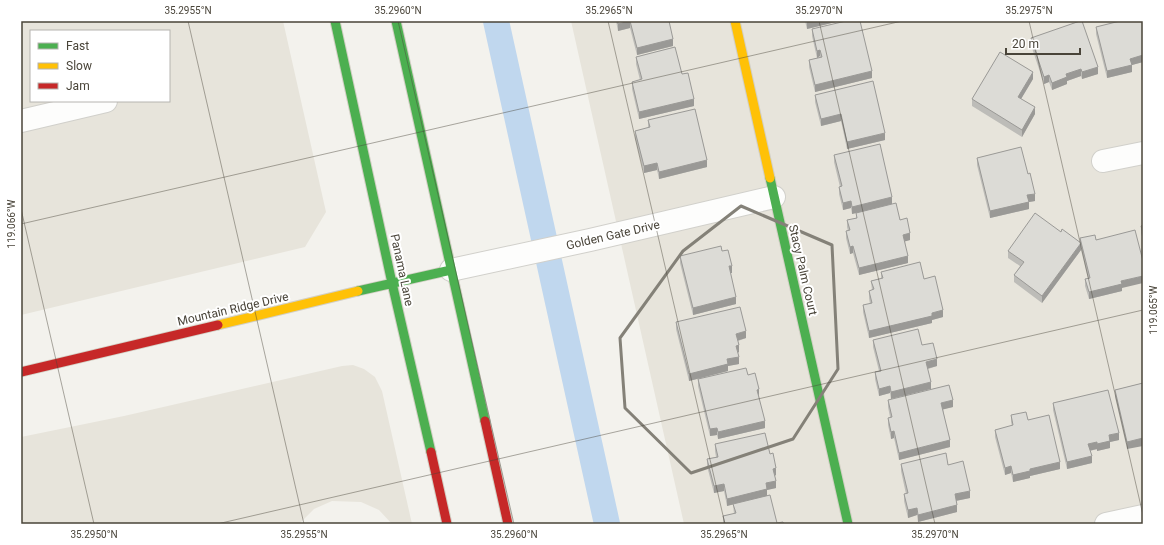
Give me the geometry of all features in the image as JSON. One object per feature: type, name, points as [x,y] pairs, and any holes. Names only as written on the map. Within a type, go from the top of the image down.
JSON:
[{"type":"main road","name":"Panama Lane","points":[[335,21],[392,283],[447,524]]},
{"type":"main road","points":[[396,21],[508,524]]},
{"type":"main road","name":"Stacy Palm Court","points":[[735,21],[848,524]]},
{"type":"main road","name":"Mountain Ridge Drive","points":[[21,372],[451,270]]},
{"type":"street","points":[[21,121],[102,102]]},
{"type":"street","points":[[1104,161],[1143,152]]},
{"type":"street","name":"Golden Gate Drive","points":[[451,270],[590,240],[774,197]]},
{"type":"street","points":[[1106,524],[1143,516]]},
{"type":"highlighted area","points":[[741,206],[832,245],[838,369],[793,439],[691,473],[625,408],[620,338],[683,251]]},
{"type":"shaded area","points":[[21,21],[283,21],[326,212],[305,247],[21,315]]},
{"type":"shaded area","points":[[571,21],[1143,21],[1143,524],[684,524]]},
{"type":"shaded area","points":[[353,365],[364,369],[375,377],[382,391],[412,524],[392,524],[379,510],[361,502],[332,501],[314,509],[299,524],[21,524],[21,437],[124,416],[342,366]]},
{"type":"building","points":[[618,21],[630,21],[618,24]]},
{"type":"building","points":[[630,21],[669,21],[673,39],[637,48]]},
{"type":"building","points":[[846,21],[860,21],[872,71],[815,85],[809,60],[822,57],[820,50],[817,51],[812,29]]},
{"type":"building","points":[[1082,21],[1098,67],[1082,72],[1081,69],[1066,74],[1067,77],[1052,83],[1049,75],[1044,77],[1031,38]]},
{"type":"building","points":[[1120,21],[1143,21],[1143,55],[1130,59],[1132,65],[1107,71],[1096,27]]},
{"type":"building","points":[[675,47],[682,74],[688,73],[694,99],[639,112],[632,82],[642,79],[636,57]]},
{"type":"building","points":[[1000,52],[1033,72],[1018,97],[1035,107],[1022,130],[972,99]]},
{"type":"building","points":[[873,81],[885,133],[847,142],[841,114],[821,119],[815,95]]},
{"type":"building","points":[[695,109],[707,160],[659,172],[657,163],[644,166],[635,131],[650,127],[648,120]]},
{"type":"building","points":[[880,144],[892,197],[852,207],[851,201],[843,203],[839,187],[842,186],[834,155]]},
{"type":"building","points":[[1021,147],[1028,174],[1030,173],[1035,194],[1027,195],[1029,202],[990,211],[977,158]]},
{"type":"building","points":[[896,203],[900,220],[907,218],[910,233],[903,235],[908,256],[859,268],[853,246],[850,247],[846,231],[850,230],[847,220],[857,218],[856,213]]},
{"type":"building","points":[[1035,213],[1061,232],[1062,229],[1081,243],[1042,296],[1014,275],[1024,262],[1008,251]]},
{"type":"building","points":[[1135,230],[1143,261],[1143,276],[1121,281],[1122,284],[1089,292],[1085,279],[1090,278],[1080,238],[1095,235],[1096,240]]},
{"type":"building","points":[[721,246],[722,251],[728,250],[732,266],[729,266],[736,297],[693,308],[680,256]]},
{"type":"building","points":[[920,262],[924,279],[935,276],[943,310],[932,313],[932,316],[869,331],[863,305],[872,303],[869,291],[874,289],[871,281],[883,278],[881,272]]},
{"type":"building","points":[[740,307],[746,331],[736,334],[739,345],[736,346],[739,357],[727,359],[728,364],[689,374],[676,322]]},
{"type":"building","points":[[918,329],[922,345],[933,343],[937,359],[926,362],[931,382],[891,392],[890,386],[879,389],[875,372],[881,371],[873,340]]},
{"type":"building","points":[[746,368],[748,375],[755,373],[759,389],[757,390],[765,421],[718,432],[717,428],[710,429],[698,379]]},
{"type":"building","points":[[1143,383],[1143,438],[1127,442],[1115,390]]},
{"type":"building","points":[[949,385],[953,400],[941,403],[950,440],[899,453],[894,431],[891,432],[888,418],[892,417],[888,400]]},
{"type":"building","points":[[1108,390],[1119,433],[1109,435],[1110,441],[1097,444],[1097,442],[1088,444],[1092,456],[1067,462],[1053,403]]},
{"type":"building","points":[[1026,412],[1028,420],[1049,415],[1060,462],[1030,469],[1030,471],[1013,475],[1011,466],[1005,468],[995,430],[1013,425],[1011,415]]},
{"type":"building","points":[[765,433],[770,454],[773,453],[776,468],[773,469],[776,481],[766,483],[767,489],[727,499],[724,484],[714,486],[707,459],[718,457],[715,444]]},
{"type":"building","points":[[946,453],[948,465],[963,461],[970,491],[955,494],[957,505],[918,515],[917,508],[908,510],[904,494],[908,493],[901,464]]},
{"type":"building","points":[[770,495],[777,523],[783,522],[784,524],[725,524],[723,516],[736,513],[733,504]]},
{"type":"waterway","points":[[496,21],[607,524]]},
{"type":"traffic: fast","points":[[335,21],[392,283],[431,452]]},
{"type":"traffic: fast","points":[[396,21],[485,421]]},
{"type":"traffic: fast","points":[[770,178],[848,524]]},
{"type":"traffic: fast","points":[[358,291],[451,270]]},
{"type":"traffic: slow","points":[[735,21],[770,178]]},
{"type":"traffic: slow","points":[[218,325],[358,291]]},
{"type":"traffic: jam","points":[[21,372],[218,325]]},
{"type":"traffic: jam","points":[[485,421],[508,524]]},
{"type":"traffic: jam","points":[[431,452],[447,524]]}]
